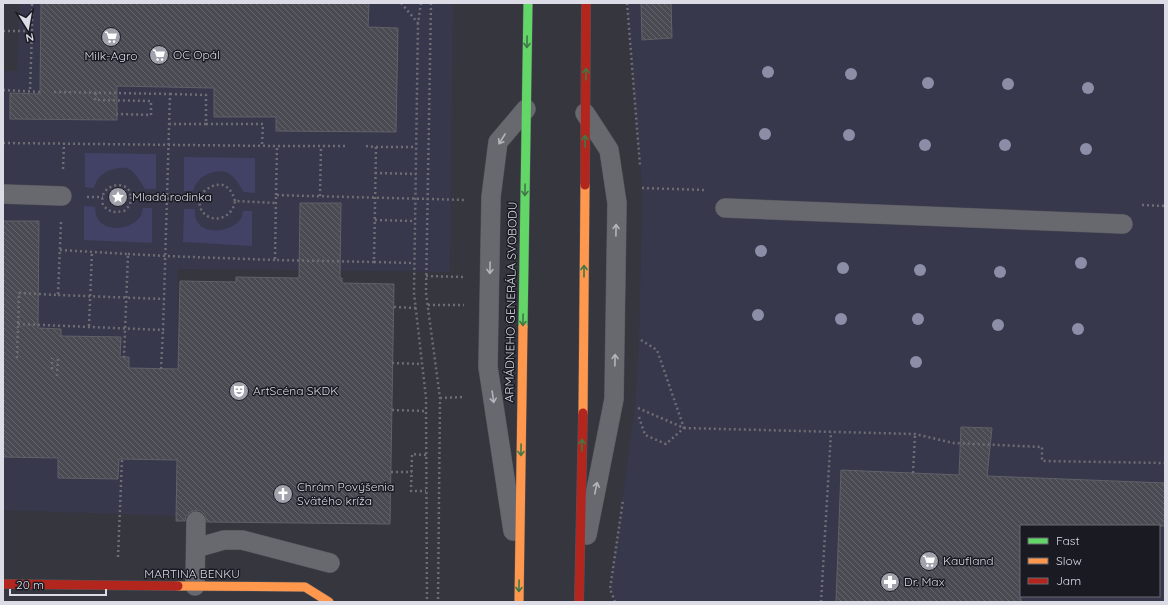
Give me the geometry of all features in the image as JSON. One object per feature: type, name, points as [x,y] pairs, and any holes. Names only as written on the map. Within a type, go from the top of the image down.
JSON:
[{"type":"street","name":"ARMÁDNEHO GENERÁLA SVOBODU","points":[[519,602],[528,3]]},
{"type":"street","points":[[580,600],[586,3]]},
{"type":"street","name":"MARTINA BENKU","points":[[3,584],[305,587],[329,602]]},
{"type":"lane","points":[[519,571],[488,367],[491,197],[498,142],[526,109]]},
{"type":"lane","points":[[580,568],[614,399],[616,203],[609,150],[585,113]]},
{"type":"lane","points":[[3,194],[62,196]]},
{"type":"lane","points":[[725,208],[1123,224]]},
{"type":"lane","points":[[195,586],[196,521]]},
{"type":"lane","points":[[196,548],[224,540],[242,540],[330,563]]},
{"type":"path","points":[[30,91],[32,3]]},
{"type":"path","points":[[400,3],[418,23]]},
{"type":"path","points":[[421,3],[418,23],[414,293],[426,398],[427,602]]},
{"type":"path","points":[[431,3],[426,293],[440,398],[438,602]]},
{"type":"path","points":[[3,31],[32,32]]},
{"type":"path","points":[[3,90],[40,92]]},
{"type":"path","points":[[54,92],[206,95],[206,124]]},
{"type":"path","points":[[96,93],[95,100],[151,101],[151,115],[117,114]]},
{"type":"path","points":[[162,369],[170,94]]},
{"type":"path","points":[[169,124],[263,124],[262,145]]},
{"type":"path","points":[[3,143],[346,146]]},
{"type":"path","points":[[275,260],[277,146]]},
{"type":"path","points":[[320,196],[321,146]]},
{"type":"path","points":[[366,146],[416,147]]},
{"type":"path","points":[[374,262],[376,147]]},
{"type":"path","points":[[375,173],[416,174]]},
{"type":"path","points":[[216,185],[224,185],[229,188],[233,193],[235,201],[231,212],[226,216],[218,218],[210,217],[204,213],[200,206],[201,194],[207,188],[216,185]]},
{"type":"path","points":[[114,186],[122,186],[127,188],[131,197],[130,205],[124,211],[113,212],[107,210],[103,205],[103,194],[107,188],[114,186]]},
{"type":"path","points":[[642,188],[669,189]]},
{"type":"path","points":[[276,195],[466,200]]},
{"type":"path","points":[[58,295],[62,196]]},
{"type":"path","points":[[131,197],[200,200]]},
{"type":"path","points":[[235,201],[276,203]]},
{"type":"path","points":[[375,220],[415,221]]},
{"type":"path","points":[[60,250],[165,256],[414,263]]},
{"type":"path","points":[[89,326],[92,252]]},
{"type":"path","points":[[124,357],[128,254]]},
{"type":"path","points":[[426,276],[465,277]]},
{"type":"path","points":[[17,358],[19,293],[164,299]]},
{"type":"path","points":[[428,305],[465,305]]},
{"type":"path","points":[[394,307],[416,308]]},
{"type":"path","points":[[18,324],[163,330]]},
{"type":"path","points":[[639,338],[657,350],[684,428]]},
{"type":"path","points":[[52,358],[52,369]]},
{"type":"path","points":[[57,376],[58,358]]},
{"type":"path","points":[[392,363],[422,364]]},
{"type":"path","points":[[684,428],[666,444],[645,435],[635,407],[684,428],[914,434],[953,443],[1042,448],[1042,461],[1165,463]]},
{"type":"path","points":[[392,410],[426,411]]},
{"type":"path","points":[[821,602],[831,432]]},
{"type":"path","points":[[913,473],[914,434]]},
{"type":"path","points":[[426,455],[412,454],[411,490],[426,491]]},
{"type":"path","points":[[117,585],[121,461]]},
{"type":"path","points":[[390,472],[412,472]]},
{"type":"path","points":[[615,602],[610,589],[624,495]]},
{"type":"shaded area","points":[[19,3],[453,3],[450,272],[178,269],[176,516],[3,510],[3,71],[17,71]]},
{"type":"shaded area","points":[[627,3],[1165,3],[1165,602],[615,602],[610,589],[635,407],[639,338],[642,188]]},
{"type":"shaded area","points":[[85,153],[156,154],[156,189],[145,189],[134,173],[125,168],[117,168],[100,176],[94,188],[85,187]]},
{"type":"shaded area","points":[[184,157],[255,158],[255,193],[244,192],[231,175],[220,171],[203,177],[199,180],[193,191],[184,191]]},
{"type":"shaded area","points":[[84,206],[95,207],[96,216],[105,226],[118,228],[130,225],[136,221],[141,216],[143,208],[152,208],[152,243],[84,240]]},
{"type":"shaded area","points":[[184,209],[195,209],[196,218],[199,224],[210,230],[230,227],[241,219],[243,211],[252,211],[252,246],[183,242]]},
{"type":"building","points":[[41,3],[369,3],[368,27],[398,28],[396,132],[276,131],[276,117],[214,117],[214,88],[117,86],[117,120],[10,119],[10,93],[40,94]]},
{"type":"building","points":[[641,3],[671,3],[672,38],[642,40]]},
{"type":"building","points":[[300,203],[341,203],[340,278],[342,278],[342,283],[394,284],[390,524],[207,522],[205,515],[201,511],[197,510],[190,512],[186,516],[185,521],[176,521],[177,460],[119,459],[118,479],[58,478],[58,458],[3,457],[3,221],[39,221],[38,328],[61,329],[61,336],[121,337],[120,357],[129,357],[129,368],[178,369],[180,281],[236,282],[236,277],[299,278]]},
{"type":"building","name":"Kaufland","points":[[961,427],[992,428],[987,476],[1165,483],[1165,526],[1020,525],[1021,602],[836,602],[841,470],[959,475]]},
{"type":"traffic: fast","points":[[523,327],[528,3]]},
{"type":"traffic: slow","points":[[583,413],[585,185]]},
{"type":"traffic: slow","points":[[519,602],[523,327]]},
{"type":"traffic: slow","points":[[178,586],[305,587],[329,602]]},
{"type":"traffic: jam","points":[[585,185],[586,3]]},
{"type":"traffic: jam","points":[[579,602],[583,413]]},
{"type":"traffic: jam","points":[[3,584],[178,586]]},
{"type":"place","name":"Milk-Agro","points":[[111,37]]},
{"type":"place","name":"OC Opál","points":[[159,55]]},
{"type":"place","name":"Mladá rodinka","points":[[118,197]]},
{"type":"place","name":"ArtScéna SKDK","points":[[239,391]]},
{"type":"place","name":"Chrám Povýšenia Svätého kríža","points":[[283,494]]},
{"type":"place","name":"Kaufland","points":[[929,561]]},
{"type":"place","name":"Dr. Max","points":[[890,582]]}]
